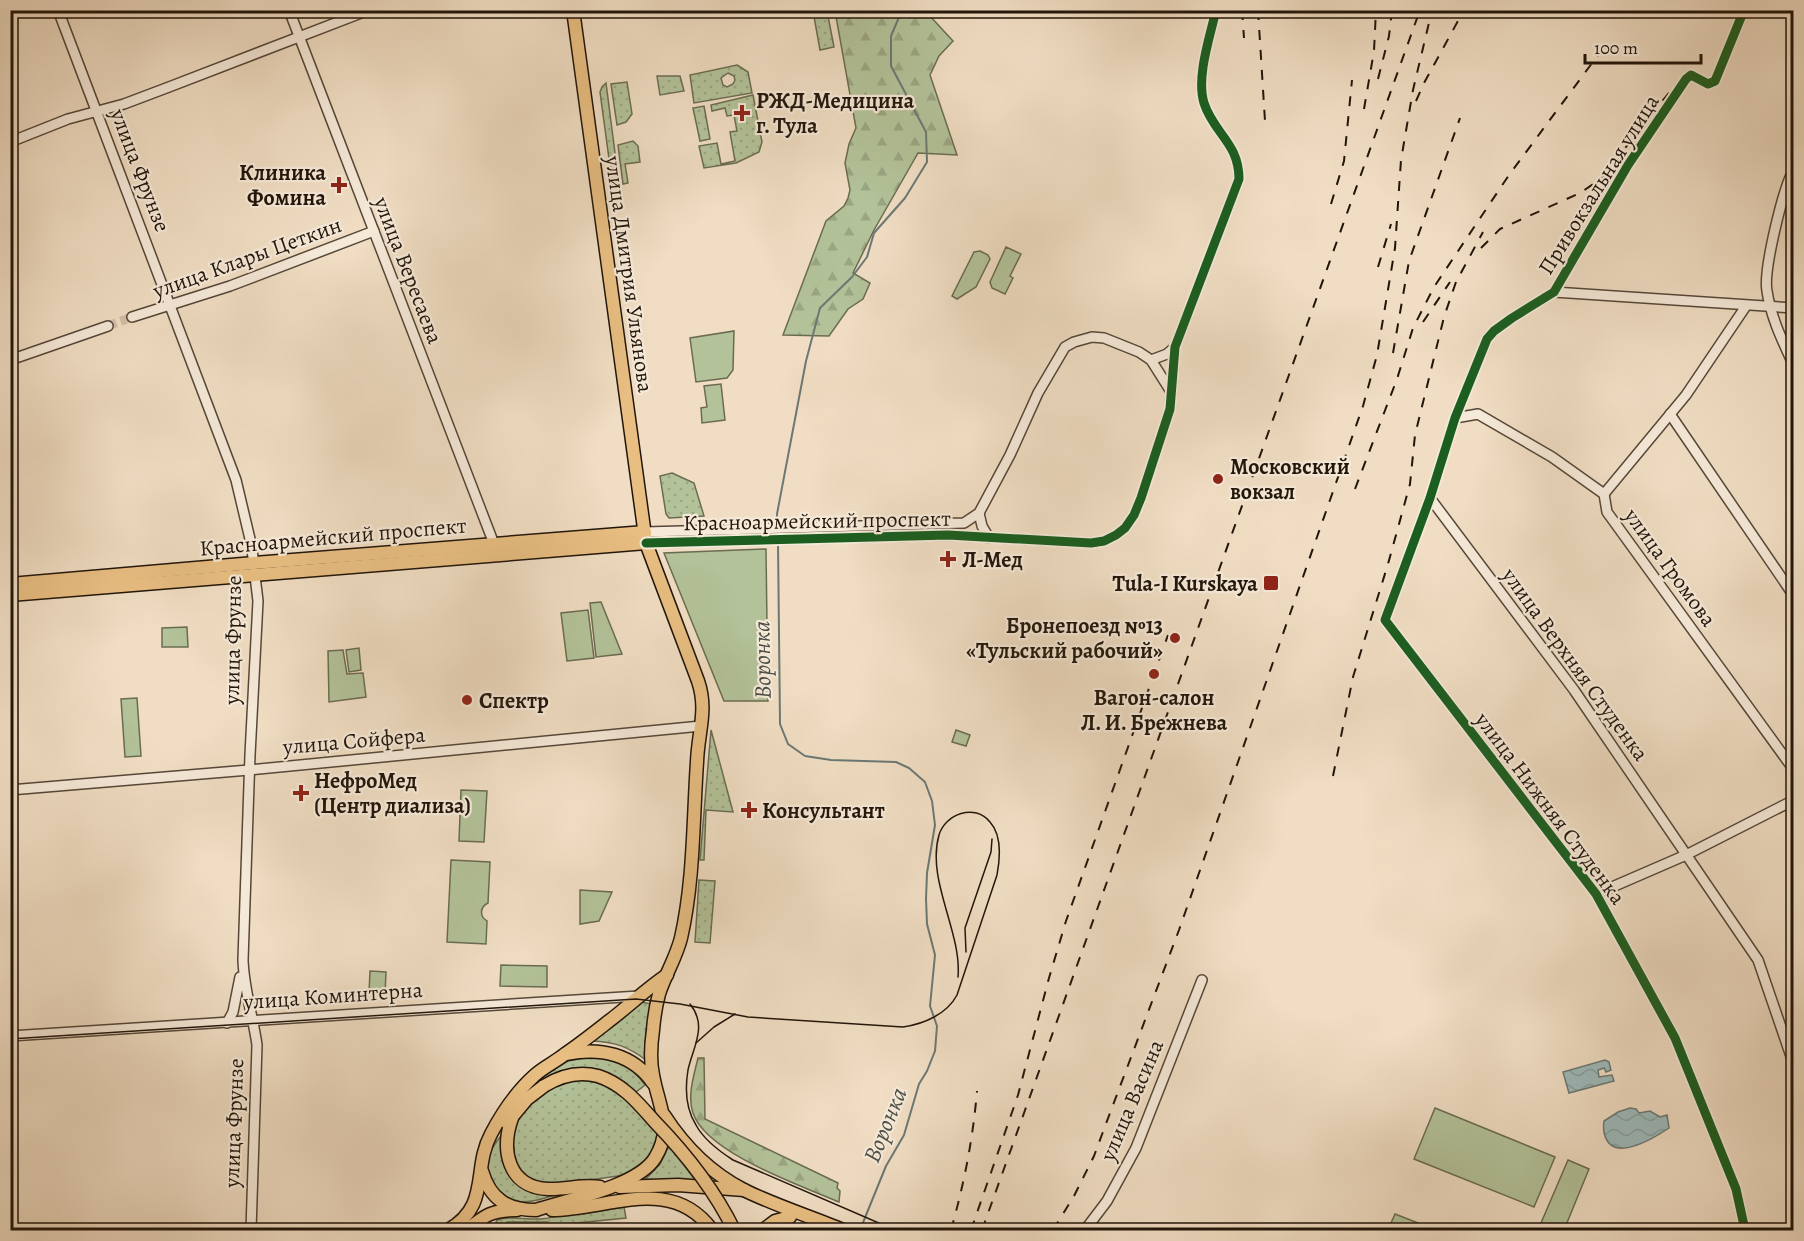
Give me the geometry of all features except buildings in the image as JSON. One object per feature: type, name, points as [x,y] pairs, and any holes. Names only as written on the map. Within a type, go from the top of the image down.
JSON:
[{"type":"main road","name":"улица Дмитрия Ульянова","points":[[573,10],[645,537],[702,694],[704,709],[698,742],[686,913],[680,942],[658,999],[653,1029],[651,1066],[663,1114]]},
{"type":"main road","name":"Красноармейский проспект","points":[[10,595],[494,544],[645,537]]},
{"type":"main road","name":"Красноармейский проспект","points":[[10,584],[255,569],[645,537]]},
{"type":"main road","points":[[448,1230],[462,1221],[472,1208],[478,1194],[485,1147],[499,1120],[523,1088],[543,1069],[566,1054],[667,975]]},
{"type":"main road","name":"улица Коминтерна","points":[[639,996],[658,999]]},
{"type":"main road","points":[[566,1054],[592,1050],[621,1057],[638,1066],[656,1088]]},
{"type":"main road","points":[[485,1147],[526,1100],[544,1086],[561,1078],[583,1074],[603,1078],[626,1091],[696,1168],[717,1198],[734,1230]]},
{"type":"main road","points":[[536,1210],[606,1188],[632,1178],[649,1167],[661,1145],[663,1114]]},
{"type":"main road","points":[[663,1114],[696,1156],[744,1190],[843,1230]]},
{"type":"main road","points":[[512,1118],[507,1137],[507,1156],[512,1167],[524,1181],[544,1189],[678,1185],[744,1190]]},
{"type":"main road","points":[[482,1171],[490,1191],[498,1199],[519,1210]]},
{"type":"main road","points":[[467,1230],[495,1212],[559,1210],[626,1200],[664,1200],[688,1207],[705,1220],[712,1230]]},
{"type":"main road","points":[[763,1230],[775,1221],[790,1217]]},
{"type":"street","name":"улица Фрунзе","points":[[58,10],[236,480],[255,569],[258,601],[249,770],[243,960],[244,984],[254,1022],[257,1045],[251,1230]]},
{"type":"street","name":"улица Вересаева","points":[[289,10],[493,536],[494,544]]},
{"type":"street","points":[[10,142],[68,119],[124,104],[369,10]]},
{"type":"street","name":"Красноармейский проспект","points":[[645,537],[820,539],[923,535],[1091,543],[1104,541],[1125,528],[1134,515],[1145,487],[1170,409],[1175,347],[1239,179],[1239,165],[1234,151],[1215,124],[1204,105],[1203,98],[1203,72],[1216,10]]},
{"type":"street","name":"Привокзальная улица","points":[[1385,620],[1430,498],[1455,418],[1487,339],[1512,318],[1554,292],[1628,165],[1686,79],[1691,75],[1708,84],[1715,81],[1744,10]]},
{"type":"street","points":[[1794,169],[1787,181],[1772,243],[1766,288],[1770,308],[1794,366]]},
{"type":"street","name":"улица Клары Цеткин","points":[[132,317],[230,286],[374,231]]},
{"type":"street","points":[[1554,292],[1794,308]]},
{"type":"street","points":[[1605,494],[1686,395],[1746,306]]},
{"type":"street","points":[[10,360],[108,326]]},
{"type":"street","points":[[989,538],[982,526],[979,513],[1010,455],[1038,393],[1065,347],[1082,339],[1104,338],[1151,360],[1170,390]]},
{"type":"street","points":[[1151,360],[1167,354],[1175,347]]},
{"type":"street","name":"улица Громова","points":[[1455,418],[1478,414],[1552,457],[1605,494],[1608,512],[1794,770]]},
{"type":"street","points":[[1670,414],[1794,596]]},
{"type":"street","name":"улица Верхняя Cтуденка","points":[[1430,498],[1574,690],[1758,960],[1794,1065]]},
{"type":"street","name":"Красноармейский проспект","points":[[645,537],[765,528],[964,523],[979,513]]},
{"type":"street","points":[[820,539],[825,527]]},
{"type":"street","name":"улица Нижняя Cтуденкa","points":[[1385,620],[1596,894],[1675,1038],[1736,1189],[1745,1230]]},
{"type":"street","name":"улица Сойфера","points":[[10,790],[249,770],[701,726]]},
{"type":"street","points":[[1596,894],[1686,855],[1794,800]]},
{"type":"street","points":[[227,1023],[238,995],[243,960]]},
{"type":"street","name":"улица Васина","points":[[1085,1230],[1107,1201],[1136,1148],[1202,980]]},
{"type":"street","name":"улица Коминтерна","points":[[10,1036],[639,996]]},
{"type":"street","points":[[790,1217],[816,1219]]},
{"type":"green space","points":[[813,11],[827,11],[834,47],[820,50]]},
{"type":"green space","points":[[835,11],[929,11],[929,15],[953,41],[939,56],[930,75],[957,155],[918,153],[874,230],[853,273],[870,283],[863,299],[848,309],[829,336],[783,335],[826,221],[844,206],[850,190],[845,163],[849,144],[856,128]]},
{"type":"green space","points":[[737,65],[748,72],[752,93],[694,103],[690,75]],"holes":[[[728,73],[734,76],[733,84],[727,87],[723,85],[721,78]]]},
{"type":"green space","points":[[657,76],[680,76],[684,91],[660,95]]},
{"type":"green space","points":[[627,82],[632,114],[626,122],[617,125],[611,84]]},
{"type":"green space","points":[[606,83],[619,184],[612,181],[600,92]]},
{"type":"green space","points":[[753,95],[762,142],[759,152],[736,163],[704,168],[699,146],[717,143],[721,164],[735,161],[730,132],[737,131],[734,115],[727,116],[725,108],[712,111],[711,105]]},
{"type":"green space","points":[[704,106],[710,139],[700,141],[693,108]]},
{"type":"green space","points":[[633,141],[638,146],[640,162],[625,164],[628,183],[623,184],[618,145]]},
{"type":"green space","points":[[1006,247],[1021,254],[1010,276],[1013,278],[1005,294],[992,288],[990,282]]},
{"type":"green space","points":[[980,251],[988,255],[990,259],[976,287],[957,299],[952,296],[974,252]]},
{"type":"green space","points":[[734,331],[733,370],[727,378],[696,382],[690,338]]},
{"type":"green space","points":[[721,384],[725,420],[702,423],[701,408],[707,407],[704,386]]},
{"type":"green space","points":[[672,473],[694,483],[704,516],[669,518],[666,514],[660,476]]},
{"type":"green space","points":[[766,549],[768,701],[724,701],[664,553]]},
{"type":"green space","points":[[601,602],[622,654],[596,657],[590,603]]},
{"type":"green space","points":[[588,610],[594,658],[567,661],[561,613]]},
{"type":"green space","points":[[187,627],[188,647],[162,647],[162,628]]},
{"type":"green space","points":[[359,648],[361,670],[349,672],[346,650]]},
{"type":"green space","points":[[343,650],[347,674],[363,673],[366,697],[329,702],[328,651]]},
{"type":"green space","points":[[137,698],[141,756],[125,757],[121,699]]},
{"type":"green space","points":[[711,730],[733,812],[706,810],[704,860],[700,860]]},
{"type":"green space","points":[[956,730],[970,735],[966,746],[952,742]]},
{"type":"green space","points":[[461,790],[487,791],[484,842],[459,841]]},
{"type":"green space","points":[[451,860],[490,862],[488,903],[481,912],[487,921],[486,944],[447,942]]},
{"type":"green space","points":[[699,880],[715,881],[710,943],[695,942]]},
{"type":"green space","points":[[580,890],[612,892],[599,921],[580,924]]},
{"type":"green space","points":[[501,965],[547,966],[547,987],[500,986]]},
{"type":"green space","points":[[370,971],[386,972],[385,994],[369,993]]},
{"type":"green space","points":[[642,1002],[651,1004],[646,1032],[646,1060],[620,1046],[591,1041]]},
{"type":"green space","points":[[602,1058],[618,1063],[633,1072],[645,1085],[636,1092],[603,1073],[580,1069],[557,1073],[544,1079],[542,1077],[568,1061]]},
{"type":"green space","points":[[698,1058],[704,1058],[705,1119],[838,1183],[839,1202],[735,1155],[701,1128],[691,1106],[692,1086]]},
{"type":"green space","points":[[574,1080],[601,1084],[612,1089],[622,1096],[658,1134],[649,1157],[642,1166],[625,1175],[547,1186],[522,1175],[510,1151],[516,1123],[528,1106],[543,1093],[559,1084]]},
{"type":"green space","points":[[1435,1108],[1555,1157],[1534,1207],[1414,1159]]},
{"type":"green space","points":[[503,1133],[509,1171],[559,1194],[520,1202],[508,1199],[497,1190],[489,1177],[487,1164],[491,1150]]},
{"type":"green space","points":[[669,1146],[696,1181],[644,1181],[660,1164]]},
{"type":"green space","points":[[1568,1160],[1589,1169],[1564,1230],[1538,1230]]},
{"type":"green space","points":[[624,1207],[626,1218],[547,1226],[547,1222],[507,1222],[506,1228],[496,1222],[508,1218],[540,1219],[582,1211],[583,1214]]},
{"type":"green space","points":[[1395,1214],[1436,1230],[1388,1230]]},
{"type":"water","points":[[1605,1060],[1609,1062],[1611,1070],[1606,1072],[1604,1068],[1598,1070],[1599,1077],[1612,1075],[1614,1081],[1569,1093],[1563,1072]]},
{"type":"water","points":[[1630,1108],[1636,1109],[1639,1113],[1650,1111],[1660,1117],[1667,1115],[1669,1128],[1635,1146],[1617,1148],[1610,1144],[1605,1136],[1604,1121]]},
{"type":"waterway","name":"Воронка","points":[[777,526],[777,514],[806,361],[820,308],[852,277],[867,257],[874,233],[905,198],[927,162],[926,132],[891,66],[891,36],[902,10]]},
{"type":"waterway","name":"Воронка","points":[[778,543],[780,724],[788,744],[805,756],[831,760],[896,762],[909,768],[925,782],[932,801],[935,825],[927,873],[926,899],[927,924],[935,955],[930,1006],[937,1026],[935,1051],[919,1084],[904,1135],[886,1166],[860,1230]]},
{"type":"tunnel","points":[[108,326],[132,317]]},
{"type":"tram line","points":[[10,1039],[636,999],[680,1004],[748,1017],[911,1026],[941,1013],[957,995],[997,875],[999,847],[994,827],[984,816],[969,812],[947,821],[939,835],[936,852],[940,888],[955,942],[958,977]]},
{"type":"tram line","points":[[966,952],[965,928],[991,852],[992,839]]},
{"type":"tram line","points":[[690,1004],[695,1012],[699,1028],[688,1070],[687,1098],[690,1112],[703,1136],[733,1160],[895,1230]]},
{"type":"tram line","points":[[696,1043],[714,1027],[735,1014]]},
{"type":"railway","points":[[1242,10],[1244,38]]},
{"type":"railway","points":[[1258,10],[1265,121]]},
{"type":"railway","points":[[1364,109],[1374,51],[1376,10]]},
{"type":"railway","points":[[1378,79],[1389,36],[1392,10]]},
{"type":"railway","points":[[982,1230],[1420,10]]},
{"type":"railway","points":[[1053,1230],[1074,1196],[1094,1156],[1179,930],[1363,406],[1377,355],[1395,248],[1401,160],[1413,90],[1432,10]]},
{"type":"railway","points":[[1416,101],[1464,10]]},
{"type":"railway","points":[[1355,489],[1397,379],[1413,328],[1434,287],[1509,175],[1604,47]]},
{"type":"railway","points":[[1331,204],[1344,161],[1352,80]]},
{"type":"railway","points":[[1481,248],[1500,229],[1580,193],[1608,174],[1632,138],[1678,82]]},
{"type":"railway","points":[[1393,353],[1409,261],[1460,118]]},
{"type":"railway","points":[[1378,267],[1391,224]]},
{"type":"railway","points":[[1333,776],[1353,677],[1410,484],[1415,435],[1444,317],[1456,282],[1483,232]]},
{"type":"railway","points":[[1423,322],[1450,282]]},
{"type":"railway","points":[[971,1230],[1018,1095],[1066,921],[1168,635]]},
{"type":"railway","points":[[951,1230],[967,1161],[977,1091]]},
{"type":"cycle path","points":[[646,543],[948,535],[1091,543],[1104,541],[1125,528],[1134,515],[1141,498],[1170,409],[1175,347],[1239,179],[1235,156],[1208,114],[1202,93],[1205,57],[1216,10]]},
{"type":"cycle path","points":[[1744,10],[1715,81],[1708,84],[1691,75],[1686,79],[1628,165],[1554,292],[1512,318],[1487,339],[1455,418],[1430,498],[1385,620],[1596,894],[1675,1038],[1736,1189],[1745,1230]]},
{"type":"place","name":"РЖД-Медицина г. Тула","points":[[742,113]]},
{"type":"place","name":"Клиника Фомина","points":[[339,185]]},
{"type":"place","name":"Московский вокзал","points":[[1218,479]]},
{"type":"place","name":"Л-Мед","points":[[948,559]]},
{"type":"place","name":"Tula-I Kurskaya","points":[[1271,583]]},
{"type":"place","name":"Бронепоезд №13 «Тульский рабочий»","points":[[1175,638]]},
{"type":"place","name":"Вагон-салон Л. И. Брежнева","points":[[1154,674]]},
{"type":"place","name":"Спектр","points":[[467,700]]},
{"type":"place","name":"НефроМед (Центр диализа)","points":[[301,793]]},
{"type":"place","name":"Консультант","points":[[749,810]]}]
